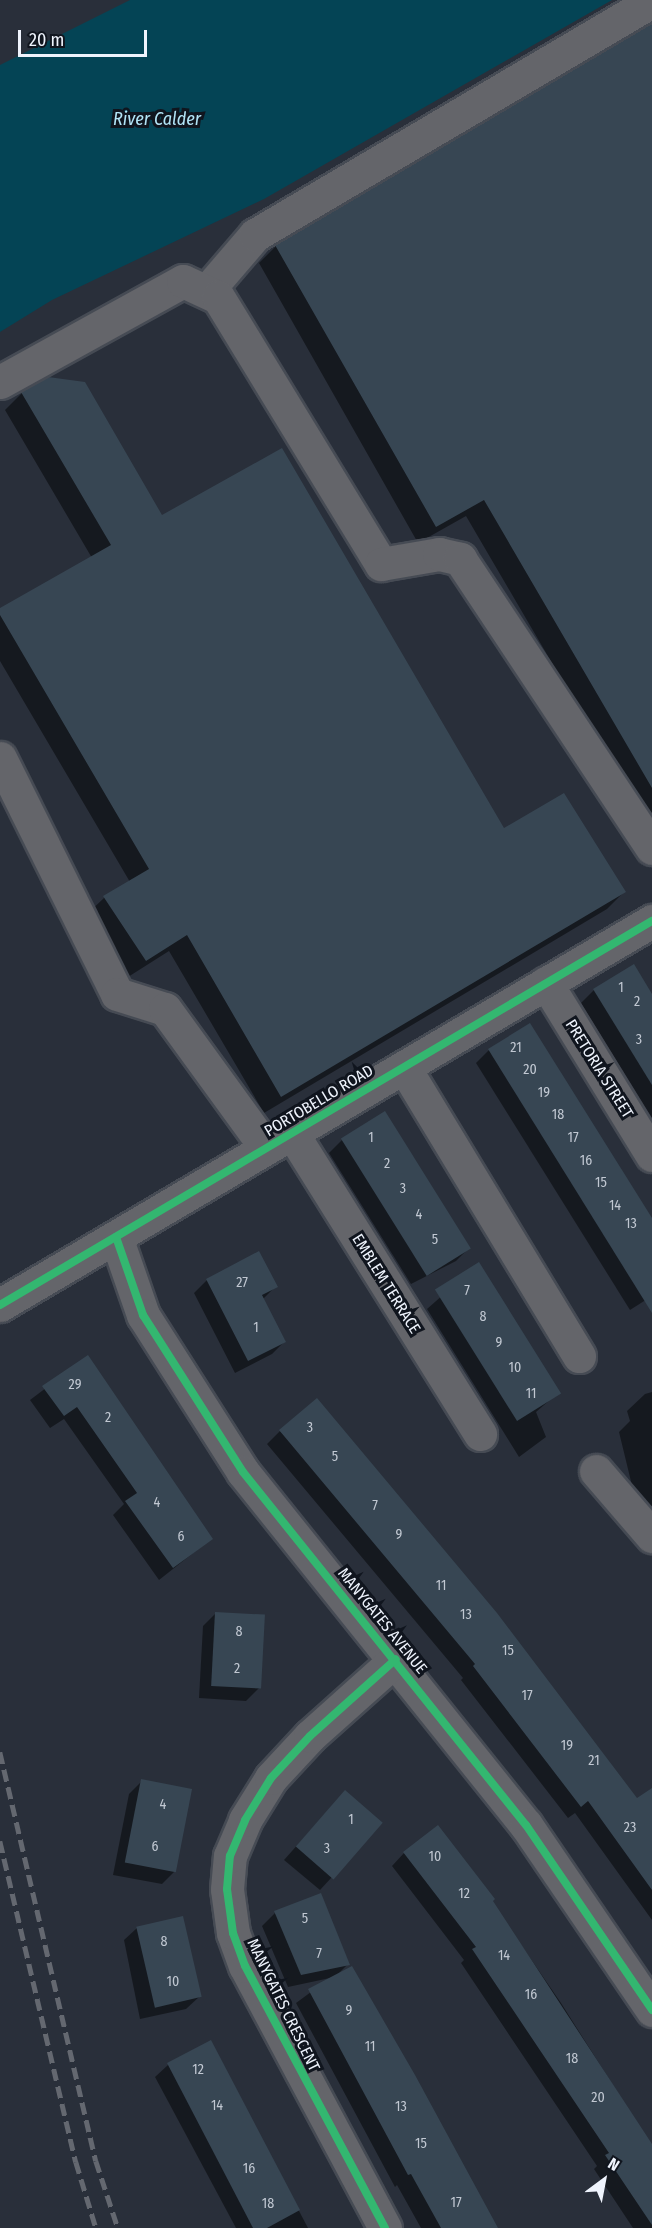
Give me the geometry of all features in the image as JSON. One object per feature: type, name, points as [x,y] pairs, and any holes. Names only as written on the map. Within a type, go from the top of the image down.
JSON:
[{"type":"street","points":[[207,291],[255,235],[652,1]]},
{"type":"street","points":[[0,382],[183,281],[218,297],[381,564],[439,554],[460,559],[652,848]]},
{"type":"street","name":"EMBLEM TERRACE","points":[[0,758],[117,994],[165,1009],[279,1140],[480,1434]]},
{"type":"street","name":"PORTOBELLO ROAD","points":[[0,1305],[652,921]]},
{"type":"street","name":"PRETORIA STREET","points":[[546,983],[652,1155]]},
{"type":"street","points":[[404,1067],[579,1356]]},
{"type":"street","name":"MANYGATES AVENUE","points":[[116,1237],[143,1315],[184,1384],[243,1472],[396,1659],[526,1825],[652,2010]]},
{"type":"street","points":[[596,1471],[652,1536]]},
{"type":"street","name":"MANYGATES CRESCENT","points":[[385,2228],[245,1966],[232,1934],[227,1890],[230,1856],[245,1820],[272,1778],[310,1736],[396,1659]]},
{"type":"water","name":"River Calder","points":[[130,0],[612,0],[264,199],[52,300],[0,332],[0,65]]},
{"type":"building","points":[[652,23],[652,788],[484,500],[436,527],[275,245]]},
{"type":"building","points":[[48,377],[85,382],[162,515],[282,448],[504,828],[564,793],[626,892],[281,1097],[187,935],[146,961],[103,896],[149,869],[0,615],[0,608],[111,545],[21,392]]},
{"type":"building","points":[[634,964],[652,994],[652,1085],[593,989]]},
{"type":"building","points":[[530,1023],[652,1218],[652,1313],[488,1049]]},
{"type":"building","points":[[385,1111],[471,1248],[427,1276],[341,1139]]},
{"type":"building","points":[[259,1251],[278,1287],[262,1295],[286,1342],[248,1361],[206,1279]]},
{"type":"building","points":[[479,1262],[561,1393],[517,1421],[435,1290]]},
{"type":"building","points":[[88,1355],[213,1539],[173,1568],[125,1501],[137,1493],[77,1407],[64,1416],[42,1386]]},
{"type":"building","points":[[317,1398],[497,1613],[637,1798],[652,1788],[652,1890],[588,1801],[581,1807],[473,1666],[475,1664],[279,1430]]},
{"type":"building","points":[[215,1612],[265,1615],[261,1689],[211,1686]]},
{"type":"building","points":[[141,1779],[192,1789],[176,1872],[125,1862]]},
{"type":"building","points":[[345,1790],[383,1823],[334,1879],[296,1847]]},
{"type":"building","points":[[438,1825],[495,1899],[493,1901],[652,2144],[652,2225],[605,2155],[609,2153],[472,1949],[476,1947],[403,1852]]},
{"type":"building","points":[[321,1893],[350,1965],[301,1975],[274,1911]]},
{"type":"building","points":[[183,1916],[202,1997],[155,2008],[136,1927]]},
{"type":"building","points":[[352,1966],[415,2075],[498,2228],[441,2228],[411,2174],[408,2175],[308,1989]]},
{"type":"building","points":[[211,2040],[300,2210],[267,2228],[253,2228],[167,2063]]},
{"type":"railway","points":[[0,1752],[96,2161],[118,2228]]},
{"type":"railway","points":[[0,1841],[76,2162],[96,2228]]},
{"type":"cycle path","points":[[0,1305],[652,921]]},
{"type":"cycle path","points":[[116,1237],[143,1315],[243,1472],[526,1825],[652,2010]]},
{"type":"cycle path","points":[[385,2228],[245,1966],[233,1933],[227,1889],[230,1856],[245,1820],[271,1778],[310,1736],[396,1659]]}]
